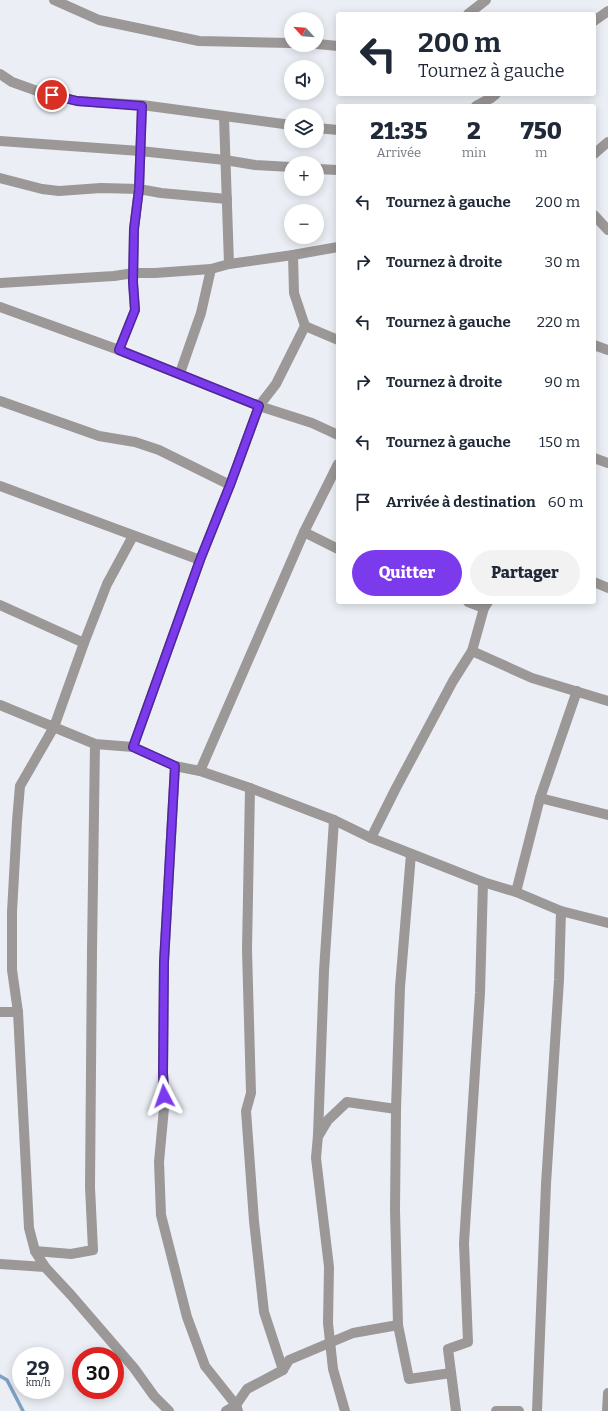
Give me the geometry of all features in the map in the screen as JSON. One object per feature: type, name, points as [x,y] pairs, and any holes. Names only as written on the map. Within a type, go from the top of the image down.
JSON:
[{"type":"street","points":[[54,0],[99,20],[199,41],[284,43]]},
{"type":"street","points":[[471,12],[486,0]]},
{"type":"street","points":[[596,20],[608,11]]},
{"type":"street","points":[[324,45],[336,46]]},
{"type":"street","points":[[0,74],[12,82],[47,94],[77,101],[142,106],[284,124]]},
{"type":"street","points":[[481,104],[494,99]]},
{"type":"street","points":[[119,350],[135,310],[133,282],[134,229],[139,189],[142,106]]},
{"type":"street","points":[[224,117],[229,264]]},
{"type":"street","points":[[324,129],[336,130]]},
{"type":"street","points":[[0,141],[140,151],[225,160],[255,165],[284,167]]},
{"type":"street","points":[[596,152],[608,142]]},
{"type":"street","points":[[324,169],[336,170]]},
{"type":"street","points":[[0,178],[42,189],[59,191],[101,188],[139,189],[161,193],[227,199]]},
{"type":"street","points":[[596,217],[608,230]]},
{"type":"street","points":[[0,282],[211,269],[229,264],[336,247]]},
{"type":"street","points":[[133,747],[200,560],[259,406],[276,384],[305,326],[294,292],[293,255]]},
{"type":"street","points":[[180,373],[201,313],[211,269]]},
{"type":"street","points":[[0,307],[180,373],[259,406],[312,423],[336,434]]},
{"type":"street","points":[[305,326],[336,339]]},
{"type":"street","points":[[596,346],[608,350]]},
{"type":"street","points":[[0,401],[99,436],[135,442],[159,450],[230,485]]},
{"type":"street","points":[[596,459],[608,463]]},
{"type":"street","points":[[200,771],[304,532],[336,470]]},
{"type":"street","points":[[0,486],[200,560]]},
{"type":"street","points":[[304,532],[336,548]]},
{"type":"street","points":[[133,536],[107,584],[54,727],[20,786],[16,821],[12,920],[12,970],[18,1012],[29,1228],[35,1251],[45,1267],[134,1368],[154,1396],[169,1411]]},
{"type":"street","points":[[596,583],[608,588]]},
{"type":"street","points":[[0,605],[84,643]]},
{"type":"street","points":[[371,838],[435,715],[472,651],[486,605]]},
{"type":"street","points":[[472,651],[532,678],[607,699]]},
{"type":"street","points":[[516,892],[540,798],[577,691]]},
{"type":"street","points":[[0,705],[95,744],[133,747],[175,766],[200,771],[250,788],[334,820],[371,838],[483,882],[516,892],[561,911],[608,923]]},
{"type":"street","points":[[35,1251],[71,1254],[93,1250],[90,1187],[95,744]]},
{"type":"street","points":[[175,766],[164,962],[164,1096],[159,1162],[161,1215],[187,1317],[205,1366],[237,1408]]},
{"type":"street","points":[[250,788],[247,950],[251,1092],[246,1111],[254,1221],[264,1312],[283,1370]]},
{"type":"street","points":[[540,798],[608,815]]},
{"type":"street","points":[[334,820],[324,971],[316,1158],[329,1267],[328,1323],[330,1343],[333,1369],[345,1411]]},
{"type":"street","points":[[411,854],[400,987],[396,1109],[395,1210],[398,1325],[409,1379],[451,1373]]},
{"type":"street","points":[[456,1411],[448,1349],[468,1342],[464,1243],[480,1000],[483,882]]},
{"type":"street","points":[[537,1411],[546,1184],[559,980],[561,911]]},
{"type":"street","points":[[0,1012],[18,1012]]},
{"type":"street","points":[[318,1136],[328,1120],[347,1102],[396,1109]]},
{"type":"street","points":[[0,1264],[45,1267]]},
{"type":"street","points":[[226,1411],[237,1408],[247,1389],[283,1370],[289,1360],[353,1333],[398,1325]]},
{"type":"street","points":[[607,1411],[608,1393]]},
{"type":"street","points":[[496,1411],[518,1411]]},
{"type":"waterway","points":[[0,1376],[7,1380],[23,1411]]},
{"type":"route","points":[[52,95],[77,101],[142,106],[139,189],[134,229],[133,282],[135,310],[119,350],[180,373],[259,406],[200,560],[133,747],[175,766],[164,962],[164,1096]]}]
